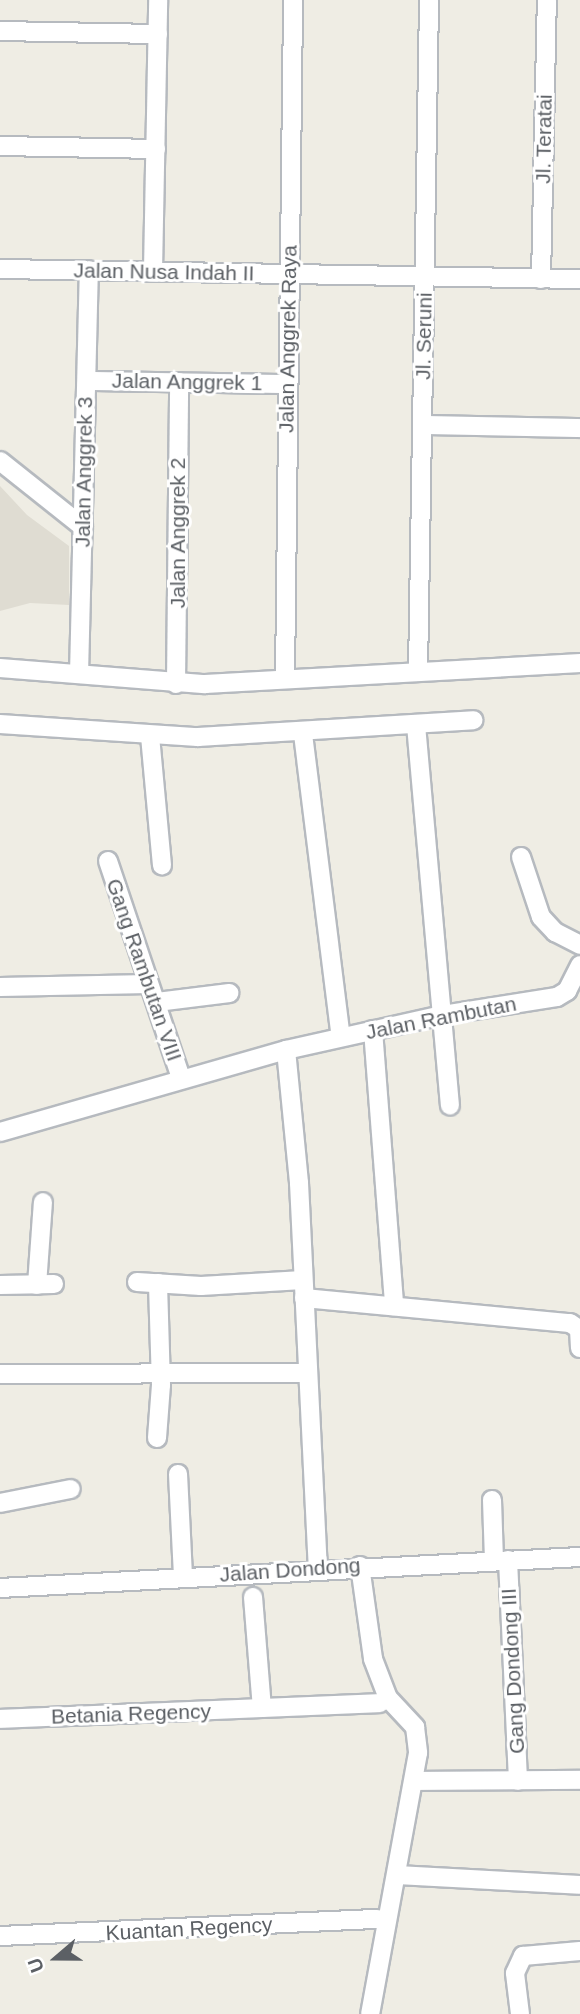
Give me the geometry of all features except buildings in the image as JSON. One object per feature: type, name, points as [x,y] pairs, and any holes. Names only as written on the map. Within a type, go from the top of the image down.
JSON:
[{"type":"street","points":[[153,271],[158,0]]},
{"type":"street","name":"Jalan Anggrek Raya","points":[[285,679],[293,0]]},
{"type":"street","name":"Jl. Seruni","points":[[418,672],[429,0]]},
{"type":"street","name":"Jl. Teratai","points":[[541,279],[547,0]]},
{"type":"street","points":[[0,31],[158,34]]},
{"type":"street","points":[[0,146],[156,149]]},
{"type":"street","name":"Jalan Nusa Indah II","points":[[0,269],[580,279]]},
{"type":"street","name":"Jalan Anggrek 3","points":[[79,674],[89,270]]},
{"type":"street","name":"Jalan Anggrek 1","points":[[87,381],[287,384]]},
{"type":"street","name":"Jalan Anggrek 2","points":[[176,684],[178,382]]},
{"type":"street","points":[[423,425],[580,428]]},
{"type":"street","points":[[0,461],[83,527]]},
{"type":"street","points":[[0,667],[176,684],[580,663]]},
{"type":"street","points":[[0,724],[150,736],[303,734],[472,720]]},
{"type":"street","points":[[416,725],[450,1105]]},
{"type":"street","points":[[303,734],[341,1037]]},
{"type":"street","points":[[150,736],[162,865]]},
{"type":"street","points":[[521,858],[541,917],[555,932],[580,946]]},
{"type":"street","name":"Gang Rambutan VIII","points":[[108,861],[181,1078]]},
{"type":"street","name":"Jalan Rambutan","points":[[0,1132],[286,1050],[443,1015],[562,995],[580,965]]},
{"type":"street","points":[[0,987],[149,984]]},
{"type":"street","points":[[157,1002],[229,993]]},
{"type":"street","points":[[373,1030],[394,1306]]},
{"type":"street","points":[[286,1050],[303,1289],[318,1567]]},
{"type":"street","points":[[0,1285],[46,1285],[43,1202]]},
{"type":"street","points":[[136,1282],[303,1289],[394,1306],[570,1323],[579,1329],[580,1348]]},
{"type":"street","points":[[157,1438],[160,1374],[158,1283]]},
{"type":"street","points":[[0,1374],[306,1373]]},
{"type":"street","points":[[178,1474],[183,1577]]},
{"type":"street","points":[[0,1503],[71,1489]]},
{"type":"street","name":"Gang Dondong III","points":[[492,1500],[501,1560],[518,1781]]},
{"type":"street","name":"Jalan Dondong","points":[[0,1588],[318,1567],[580,1557]]},
{"type":"street","points":[[360,1566],[377,1672],[388,1698],[415,1727],[417,1781],[370,2014]]},
{"type":"street","points":[[253,1597],[262,1708]]},
{"type":"street","name":"Betania Regency","points":[[0,1719],[380,1703]]},
{"type":"street","points":[[417,1781],[580,1780]]},
{"type":"street","points":[[397,1875],[580,1885]]},
{"type":"street","name":"Kuantan Regency","points":[[0,1936],[378,1919]]},
{"type":"street","points":[[520,2014],[516,1973],[523,1956],[580,1951]]},
{"type":"shaded area","points":[[0,486],[27,515],[69,546],[69,605],[30,603],[0,611]]}]
